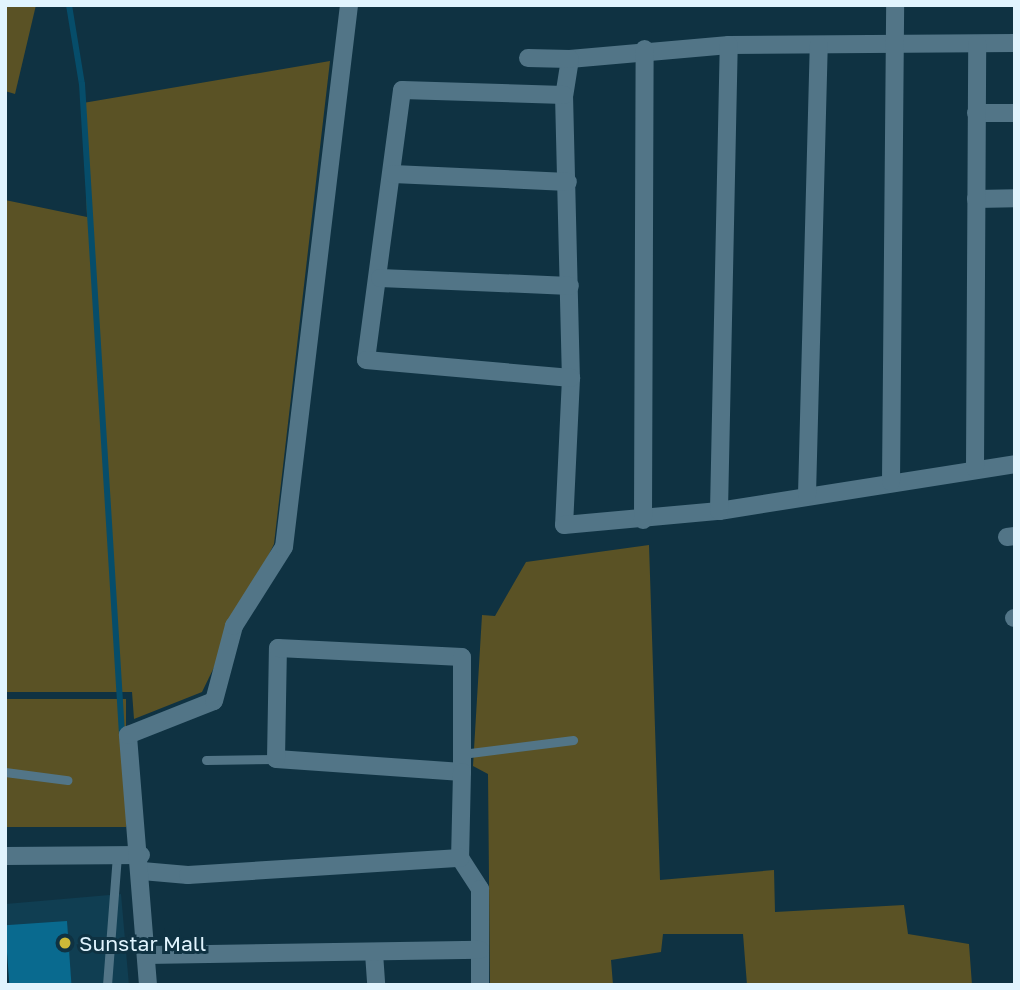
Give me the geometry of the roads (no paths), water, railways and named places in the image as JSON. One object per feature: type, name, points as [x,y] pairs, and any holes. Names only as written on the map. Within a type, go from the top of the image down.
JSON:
[{"type":"street","points":[[148,985],[141,863],[128,735],[214,701],[234,626],[284,547],[349,5]]},
{"type":"street","points":[[891,482],[895,5]]},
{"type":"street","points":[[527,58],[570,59],[645,49],[729,45],[819,45],[896,40],[1015,43]]},
{"type":"street","points":[[975,468],[977,44]]},
{"type":"street","points":[[719,511],[729,45]]},
{"type":"street","points":[[807,495],[819,45]]},
{"type":"street","points":[[643,520],[645,49]]},
{"type":"street","points":[[570,59],[564,95],[571,378],[564,525],[643,520],[719,511],[975,468],[1015,464]]},
{"type":"street","points":[[564,95],[402,90],[380,278],[366,360],[571,378]]},
{"type":"street","points":[[976,113],[1015,113]]},
{"type":"street","points":[[393,174],[568,182]]},
{"type":"street","points":[[976,199],[1015,198]]},
{"type":"street","points":[[380,278],[570,286]]},
{"type":"street","points":[[462,772],[276,759],[278,648],[462,657],[462,772],[460,858],[480,889],[480,985]]},
{"type":"street","points":[[5,856],[117,855],[188,875],[460,858]]},
{"type":"street","points":[[146,955],[480,950]]},
{"type":"street","points":[[374,953],[376,985]]},
{"type":"lane","points":[[462,754],[573,740]]},
{"type":"lane","points":[[206,760],[276,759]]},
{"type":"lane","points":[[5,772],[67,780]]},
{"type":"lane","points":[[107,985],[117,855]]},
{"type":"waterway","points":[[69,5],[82,84],[122,735]]},
{"type":"place","name":"Sunstar Mall","points":[[65,943]]}]
